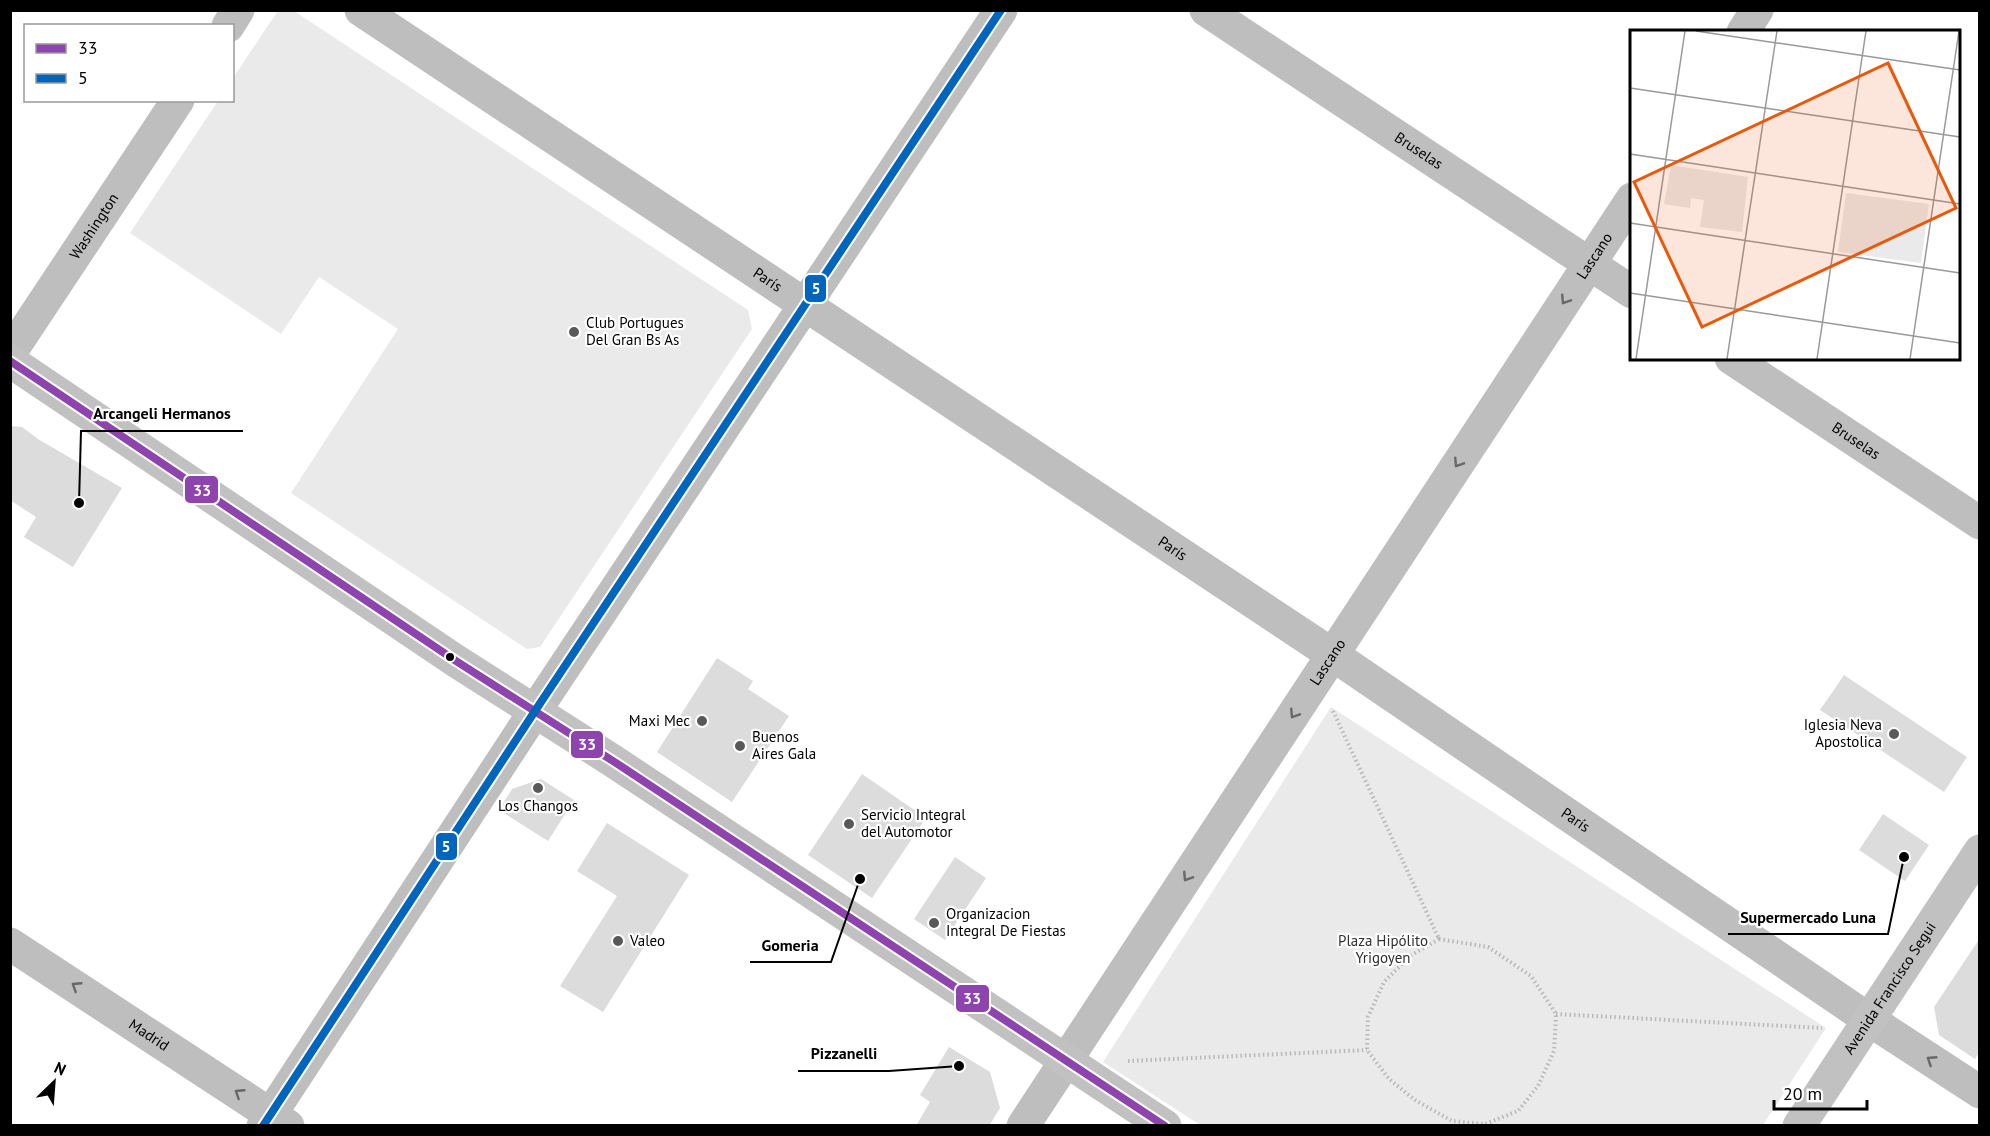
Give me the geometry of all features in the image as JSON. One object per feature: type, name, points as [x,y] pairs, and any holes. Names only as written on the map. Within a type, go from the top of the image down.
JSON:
[{"type":"main road","points":[[10,361],[446,655],[535,711],[1165,1125]]},
{"type":"main road","name":"Avenida Francisco Segui","points":[[1799,1125],[1980,851]]},
{"type":"street","points":[[229,24],[238,10]]},
{"type":"street","name":"París","points":[[361,10],[1333,655],[1868,1019],[1980,1092]]},
{"type":"street","points":[[274,1122],[535,711],[1001,10]]},
{"type":"street","name":"Bruselas","points":[[1206,10],[1630,291]]},
{"type":"street","points":[[1744,30],[1756,10]]},
{"type":"street","name":"Washington","points":[[10,353],[177,102]]},
{"type":"street","name":"Lascano","points":[[1023,1125],[1630,202]]},
{"type":"street","name":"Bruselas","points":[[1734,360],[1980,524]]},
{"type":"street","name":"Madrid","points":[[10,944],[274,1122]]},
{"type":"path","points":[[1331,707],[1439,939]]},
{"type":"path","points":[[1439,939],[1488,947],[1531,976],[1556,1014],[1554,1052],[1538,1086],[1518,1111],[1485,1125],[1452,1121],[1415,1100],[1389,1079],[1367,1050],[1368,1017],[1384,982],[1410,956],[1439,939]]},
{"type":"path","points":[[1556,1014],[1826,1028]]},
{"type":"path","points":[[1126,1061],[1367,1050]]},
{"type":"green space","name":"Club Portugues Del Gran Bs As","points":[[294,11],[748,310],[752,329],[540,647],[527,649],[291,493],[398,329],[319,277],[281,334],[130,233],[217,102],[234,102],[234,76],[277,12]]},
{"type":"green space","name":"Plaza Hipólito Yrigoyen","points":[[1331,707],[1826,1028],[1763,1125],[1200,1125],[1103,1062]]},
{"type":"building","points":[[10,426],[22,427],[38,439],[122,488],[73,567],[24,537],[36,517],[10,500]]},
{"type":"building","points":[[717,658],[753,681],[748,689],[789,716],[732,802],[657,752]]},
{"type":"building","name":"Iglesia Neva Apostolica","points":[[1844,675],[1967,757],[1944,792],[1820,710]]},
{"type":"building","points":[[862,774],[926,818],[872,898],[808,855]]},
{"type":"building","points":[[541,779],[574,800],[548,841],[499,810],[512,789]]},
{"type":"building","points":[[1883,814],[1929,845],[1905,881],[1859,850]]},
{"type":"building","name":"Valeo","points":[[607,823],[689,875],[603,1012],[560,986],[617,896],[577,871]]},
{"type":"building","points":[[955,857],[986,878],[945,940],[914,919]]},
{"type":"building","points":[[1980,938],[1980,1051],[1975,1059],[1939,1035],[1934,1007]]},
{"type":"building","points":[[949,1047],[990,1072],[1000,1108],[989,1126],[916,1126],[930,1102],[920,1095]]},
{"type":"transit line","name":"5","points":[[263,1126],[535,711],[1001,10]]},
{"type":"transit line","name":"33","points":[[10,361],[456,661],[613,761],[1165,1126]]},
{"type":"place","name":"Club Portugues Del Gran Bs As","points":[[574,332]]},
{"type":"place","name":"Arcangeli Hermanos","points":[[79,503]]},
{"type":"place","name":"Maxi Mec","points":[[702,721]]},
{"type":"place","name":"Iglesia Neva Apostolica","points":[[1894,734]]},
{"type":"place","name":"Buenos Aires Gala","points":[[740,746]]},
{"type":"place","name":"Los Changos","points":[[538,788]]},
{"type":"place","name":"Servicio Integral del Automotor","points":[[849,824]]},
{"type":"place","name":"Supermercado Luna","points":[[1904,857]]},
{"type":"place","name":"Gomeria","points":[[860,879]]},
{"type":"place","name":"Organizacion Integral De Fiestas","points":[[934,923]]},
{"type":"place","name":"Valeo","points":[[618,941]]},
{"type":"place","name":"Pizzanelli","points":[[959,1066]]}]
